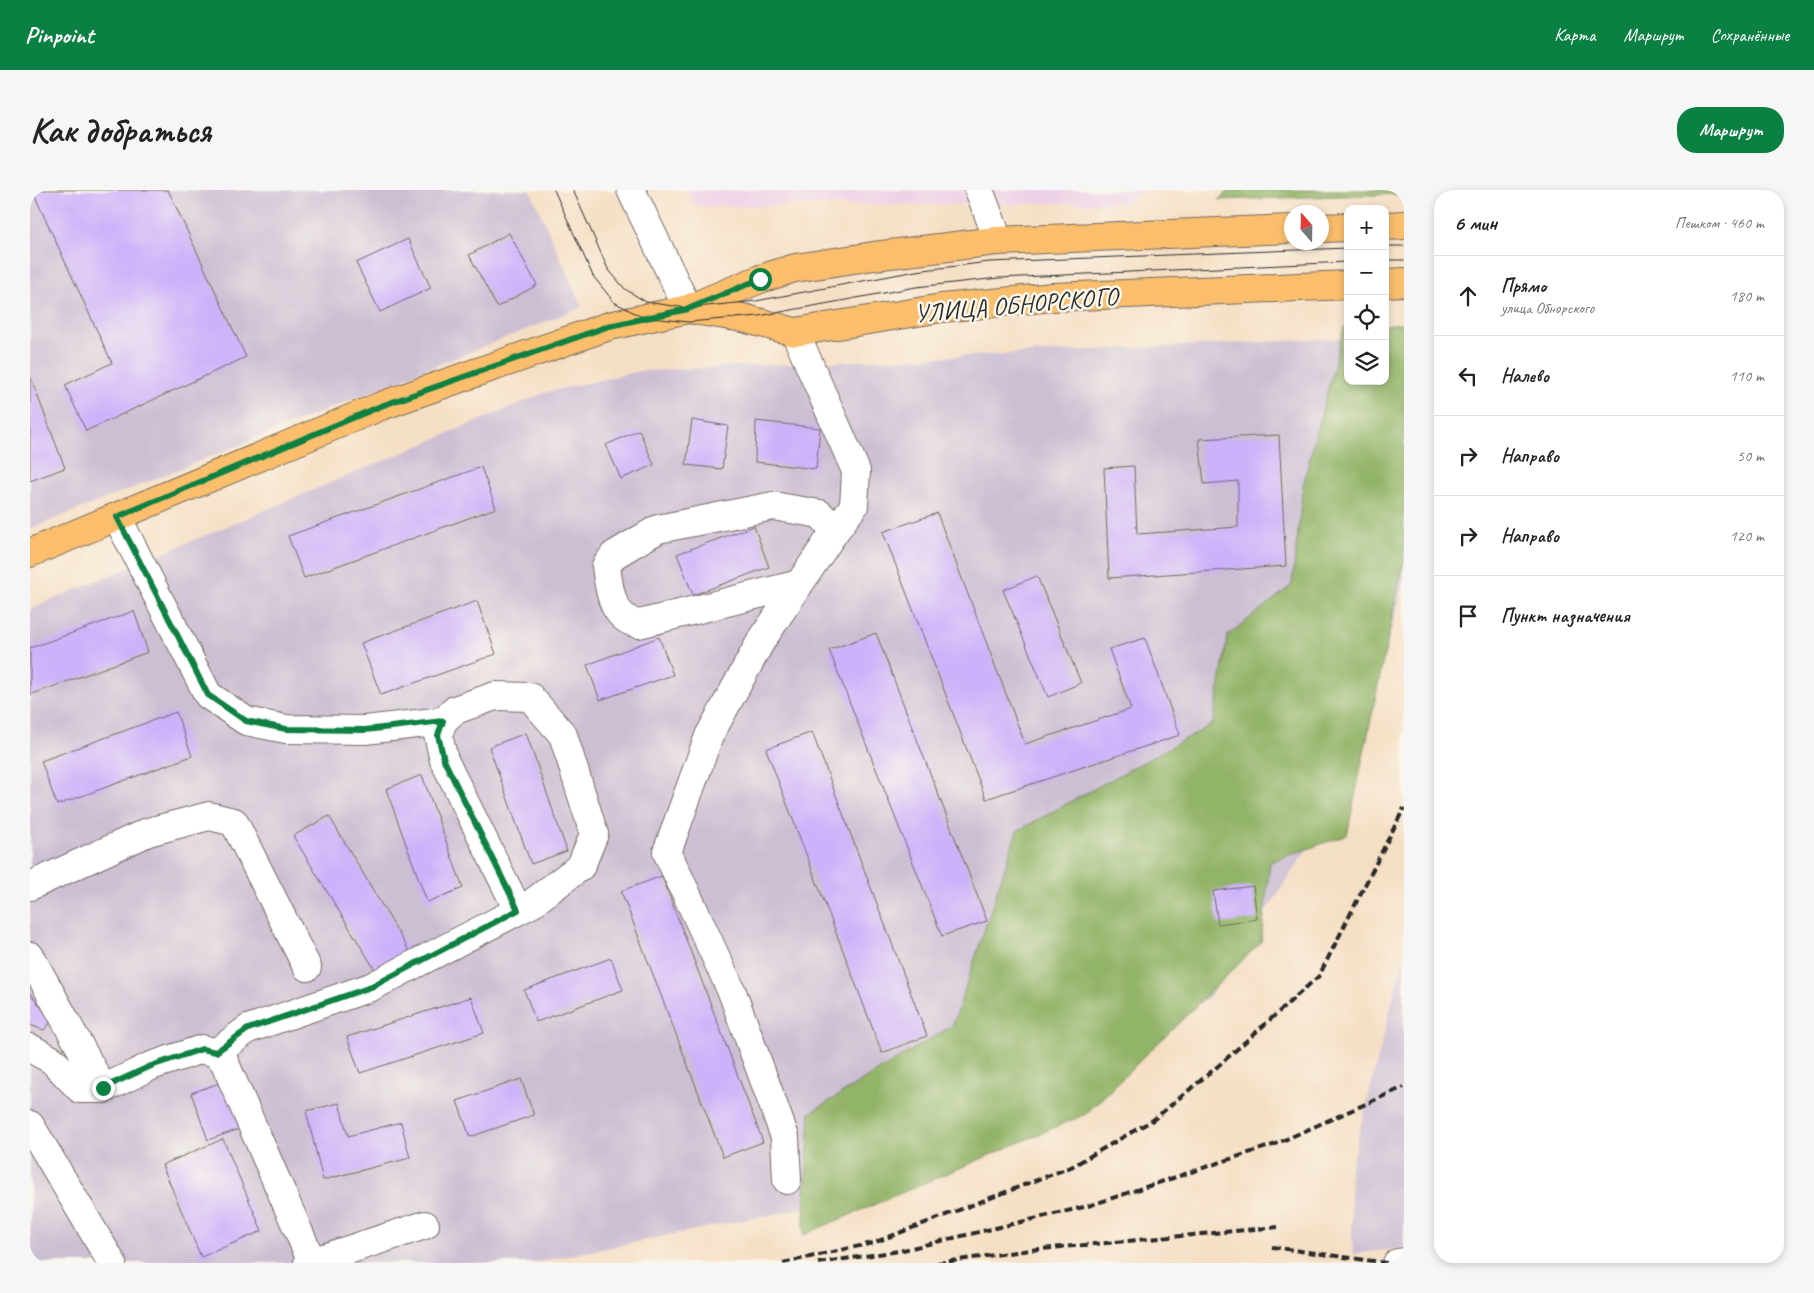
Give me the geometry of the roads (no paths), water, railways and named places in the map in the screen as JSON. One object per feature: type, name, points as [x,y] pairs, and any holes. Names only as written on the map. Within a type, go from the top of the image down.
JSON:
[{"type":"main road","points":[[1389,226],[1404,225]]},
{"type":"main road","points":[[1329,228],[1344,227]]},
{"type":"main road","name":"УЛИЦА ОБНОРСКОГО","points":[[30,553],[381,406],[609,326],[688,309],[760,279],[795,268],[995,235],[1284,229]]},
{"type":"main road","points":[[1389,283],[1404,282]]},
{"type":"main road","name":"УЛИЦА ОБНОРСКОГО","points":[[688,309],[743,318],[795,332],[942,308],[1053,297],[1344,285]]},
{"type":"street","points":[[631,190],[688,309]]},
{"type":"street","points":[[979,190],[995,235]]},
{"type":"street","points":[[787,1180],[785,1137],[732,992],[667,852],[709,736],[761,641],[854,506],[856,471],[795,332]]},
{"type":"street","points":[[799,584],[639,624],[629,622],[617,612],[609,587],[606,566],[614,555],[658,529],[773,506],[820,514],[835,531]]},
{"type":"street","points":[[117,517],[208,695],[246,721],[286,729],[365,730],[443,721]]},
{"type":"street","points":[[216,1052],[248,1029],[371,987],[531,904],[582,866],[594,834],[563,735],[530,697],[495,696],[454,710],[443,721],[438,735],[444,760],[518,910]]},
{"type":"street","points":[[30,886],[148,832],[209,816],[234,822],[307,967]]},
{"type":"street","points":[[30,956],[103,1088]]},
{"type":"street","points":[[30,1048],[52,1060],[80,1089],[103,1088],[151,1066],[202,1049],[216,1052],[224,1061],[310,1262],[425,1225]]},
{"type":"street","points":[[30,1125],[112,1263]]},
{"type":"street","points":[[1397,1263],[1404,1262]]},
{"type":"tram line","points":[[554,190],[593,276],[614,302],[642,317],[688,322],[759,316],[916,287],[999,278],[1344,262]]},
{"type":"tram line","points":[[573,190],[608,269],[625,289],[646,302],[687,308],[756,301],[916,271],[989,262],[1344,248]]},
{"type":"tram line","points":[[1389,246],[1404,246]]},
{"type":"tram line","points":[[1389,260],[1404,260]]},
{"type":"railway","points":[[783,1263],[873,1243],[1071,1167],[1153,1120],[1218,1066],[1319,976],[1404,808]]},
{"type":"railway","points":[[818,1263],[899,1251],[1088,1206],[1273,1145],[1404,1087]]},
{"type":"railway","points":[[937,1263],[1030,1250],[1278,1227]]},
{"type":"railway","points":[[1272,1247],[1387,1263]]}]
